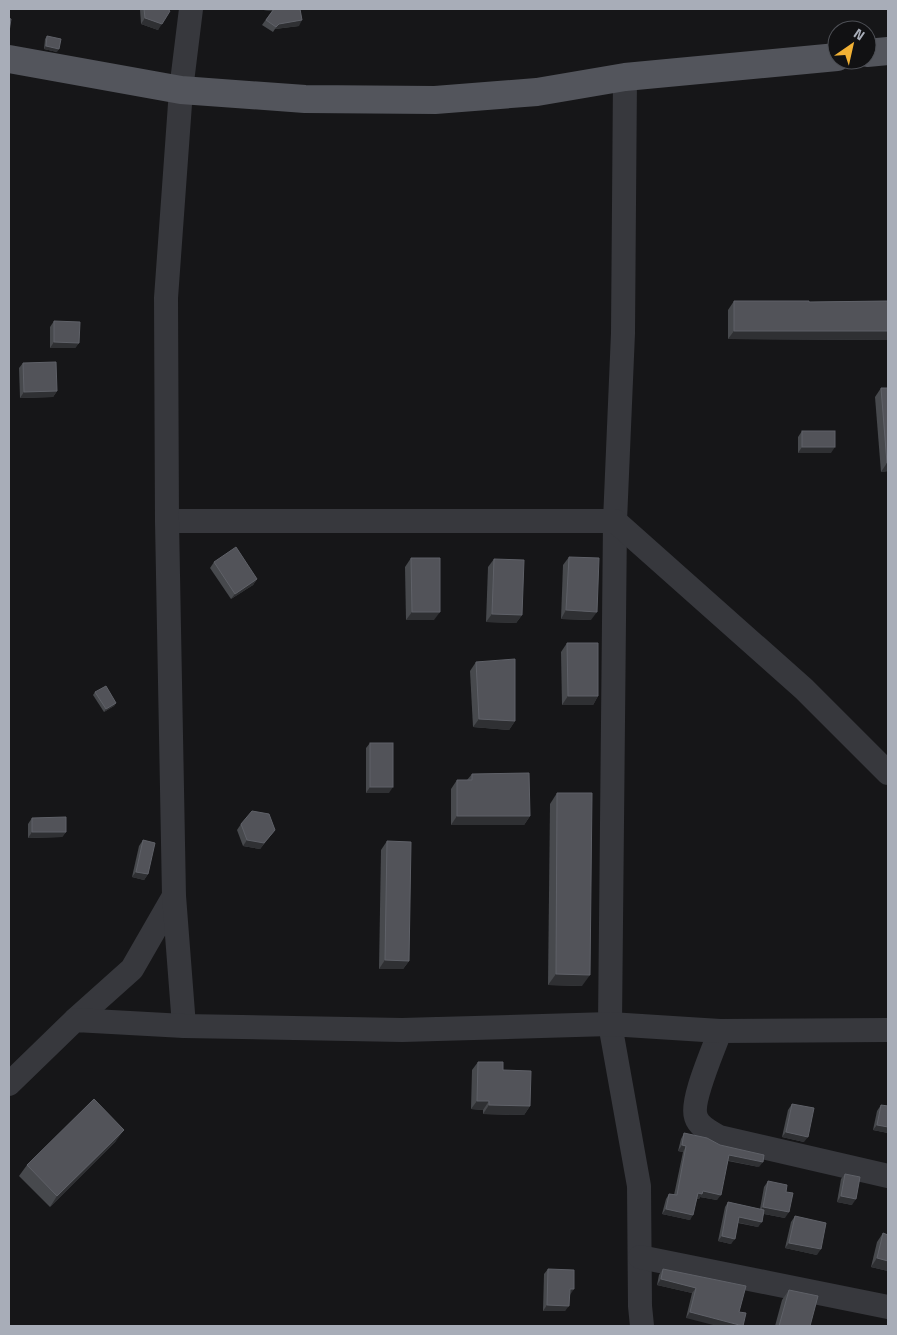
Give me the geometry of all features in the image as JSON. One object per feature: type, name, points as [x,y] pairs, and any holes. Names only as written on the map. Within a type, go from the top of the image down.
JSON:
[{"type":"main road","points":[[9,59],[181,90],[305,99],[435,100],[537,92],[626,77],[827,58]]},
{"type":"street","points":[[184,1026],[174,896],[167,521],[166,298],[181,90],[191,9]]},
{"type":"street","points":[[626,77],[624,333],[615,521],[610,1024],[639,1186],[640,1306],[642,1326]]},
{"type":"street","points":[[167,521],[615,521],[804,689],[888,773]]},
{"type":"street","points":[[9,1084],[75,1020],[132,969],[174,896]]},
{"type":"street","points":[[75,1020],[184,1026],[402,1030],[610,1024],[720,1031],[888,1030]]},
{"type":"street","points":[[720,1031],[698,1092],[695,1116],[700,1125],[719,1137],[888,1176]]},
{"type":"street","points":[[640,1257],[888,1307]]},
{"type":"building","points":[[144,9],[167,9],[170,11],[162,24],[145,18]]},
{"type":"building","points":[[274,9],[300,9],[302,20],[279,24],[276,27],[266,20]]},
{"type":"building","points":[[47,36],[61,39],[59,49],[46,46]]},
{"type":"building","points":[[734,301],[888,301],[888,331],[734,331]]},
{"type":"building","points":[[54,321],[80,322],[79,343],[54,342]]},
{"type":"building","points":[[56,362],[57,391],[24,392],[23,363]]},
{"type":"building","points":[[881,388],[888,388],[888,463],[887,463]]},
{"type":"building","points":[[802,431],[835,431],[835,447],[802,447]]},
{"type":"building","points":[[236,547],[257,579],[235,594],[214,562]]},
{"type":"building","points":[[569,557],[599,558],[597,612],[566,610]]},
{"type":"building","points":[[411,558],[440,558],[440,612],[412,612]]},
{"type":"building","points":[[494,559],[524,560],[522,615],[492,614]]},
{"type":"building","points":[[567,643],[598,643],[598,696],[568,696]]},
{"type":"building","points":[[515,659],[515,721],[479,719],[476,662]]},
{"type":"building","points":[[106,686],[116,703],[106,709],[95,692]]},
{"type":"building","points":[[370,743],[393,743],[393,787],[370,787]]},
{"type":"building","points":[[529,773],[530,816],[457,816],[457,780],[472,780],[472,774]]},
{"type":"building","points":[[557,793],[592,793],[590,975],[556,974]]},
{"type":"building","points":[[252,811],[269,814],[275,830],[264,843],[247,840],[241,824]]},
{"type":"building","points":[[66,817],[66,832],[32,832],[32,818]]},
{"type":"building","points":[[143,840],[155,843],[148,874],[136,872]]},
{"type":"building","points":[[387,841],[411,842],[409,961],[385,960]]},
{"type":"building","points":[[478,1062],[503,1062],[503,1070],[531,1071],[530,1106],[489,1105],[489,1101],[477,1101]]},
{"type":"building","points":[[94,1099],[124,1130],[57,1196],[27,1165]]},
{"type":"building","points":[[792,1104],[814,1108],[808,1137],[786,1132]]},
{"type":"building","points":[[881,1105],[888,1106],[888,1127],[877,1125]]},
{"type":"building","points":[[684,1133],[707,1138],[720,1145],[764,1155],[763,1162],[729,1155],[721,1195],[703,1191],[702,1194],[698,1193],[693,1215],[666,1209],[669,1194],[677,1195],[686,1146],[682,1145]]},
{"type":"building","points":[[845,1174],[860,1177],[856,1199],[841,1196]]},
{"type":"building","points":[[768,1181],[787,1185],[786,1192],[793,1193],[789,1212],[763,1207]]},
{"type":"building","points":[[728,1202],[764,1210],[762,1222],[739,1217],[735,1239],[722,1236]]},
{"type":"building","points":[[795,1216],[826,1223],[821,1249],[789,1243]]},
{"type":"building","points":[[883,1233],[888,1235],[888,1261],[877,1258]]},
{"type":"building","points":[[548,1269],[574,1270],[574,1289],[570,1289],[569,1306],[547,1305]]},
{"type":"building","points":[[663,1269],[746,1286],[739,1312],[746,1313],[743,1326],[690,1312],[696,1288],[661,1279]]},
{"type":"building","points":[[789,1290],[818,1296],[810,1326],[779,1326]]}]
